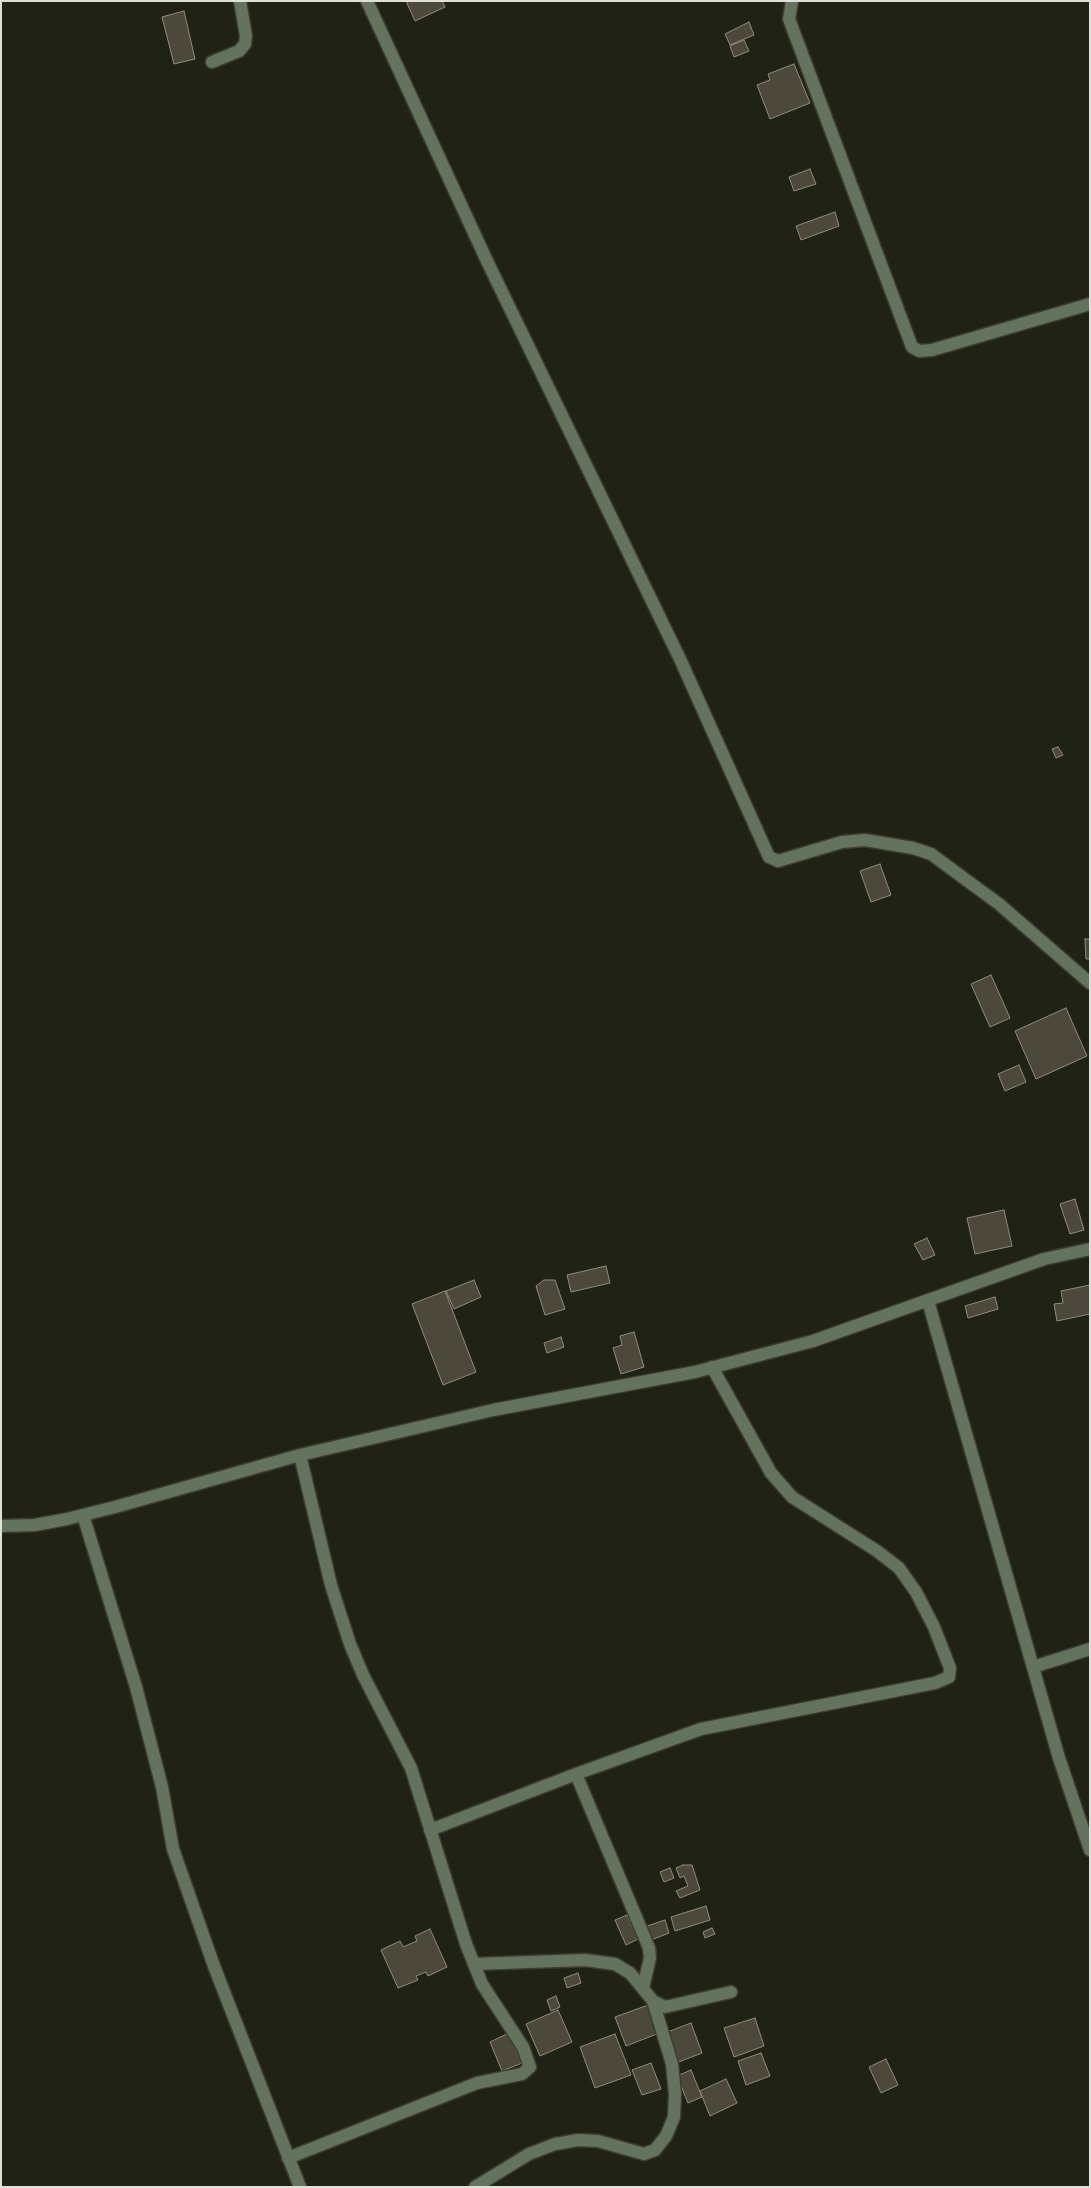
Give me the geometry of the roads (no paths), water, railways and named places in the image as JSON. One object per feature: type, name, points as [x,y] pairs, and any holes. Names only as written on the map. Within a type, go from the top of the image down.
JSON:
[{"type":"street","points":[[212,62],[239,51],[245,44],[246,36],[240,1]]},
{"type":"street","points":[[367,1],[487,261],[680,659],[769,857],[778,861],[842,842],[865,840],[913,848],[930,854],[999,904],[1090,983]]},
{"type":"street","points":[[792,1],[789,19],[912,347],[919,351],[932,350],[1090,304]]},
{"type":"street","points":[[1,1526],[35,1525],[83,1515],[300,1455],[493,1410],[577,1396],[712,1368],[813,1341],[1044,1260],[1090,1249]]},
{"type":"street","points":[[928,1301],[1059,1758],[1090,1850]]},
{"type":"street","points":[[430,1830],[701,1729],[935,1683],[949,1677],[950,1668],[934,1627],[916,1592],[899,1568],[877,1551],[792,1497],[771,1473],[712,1368]]},
{"type":"street","points":[[288,2158],[477,2083],[515,2076],[527,2071],[530,2067],[523,2046],[487,1995],[474,1964],[411,1768],[363,1675],[350,1644],[331,1585],[300,1455]]},
{"type":"street","points":[[83,1515],[136,1687],[162,1787],[173,1849],[214,1966],[300,2187]]},
{"type":"street","points":[[1033,1667],[1090,1649]]},
{"type":"street","points":[[576,1774],[648,1948],[650,1958],[643,1988]]},
{"type":"street","points":[[474,1964],[585,1960],[615,1964],[630,1973],[653,2001],[672,2064],[675,2094],[674,2117],[666,2136],[655,2150],[644,2154],[598,2141],[578,2140],[555,2144],[528,2154],[475,2187]]},
{"type":"street","points":[[653,2001],[665,2007],[676,2006],[731,1992]]}]
